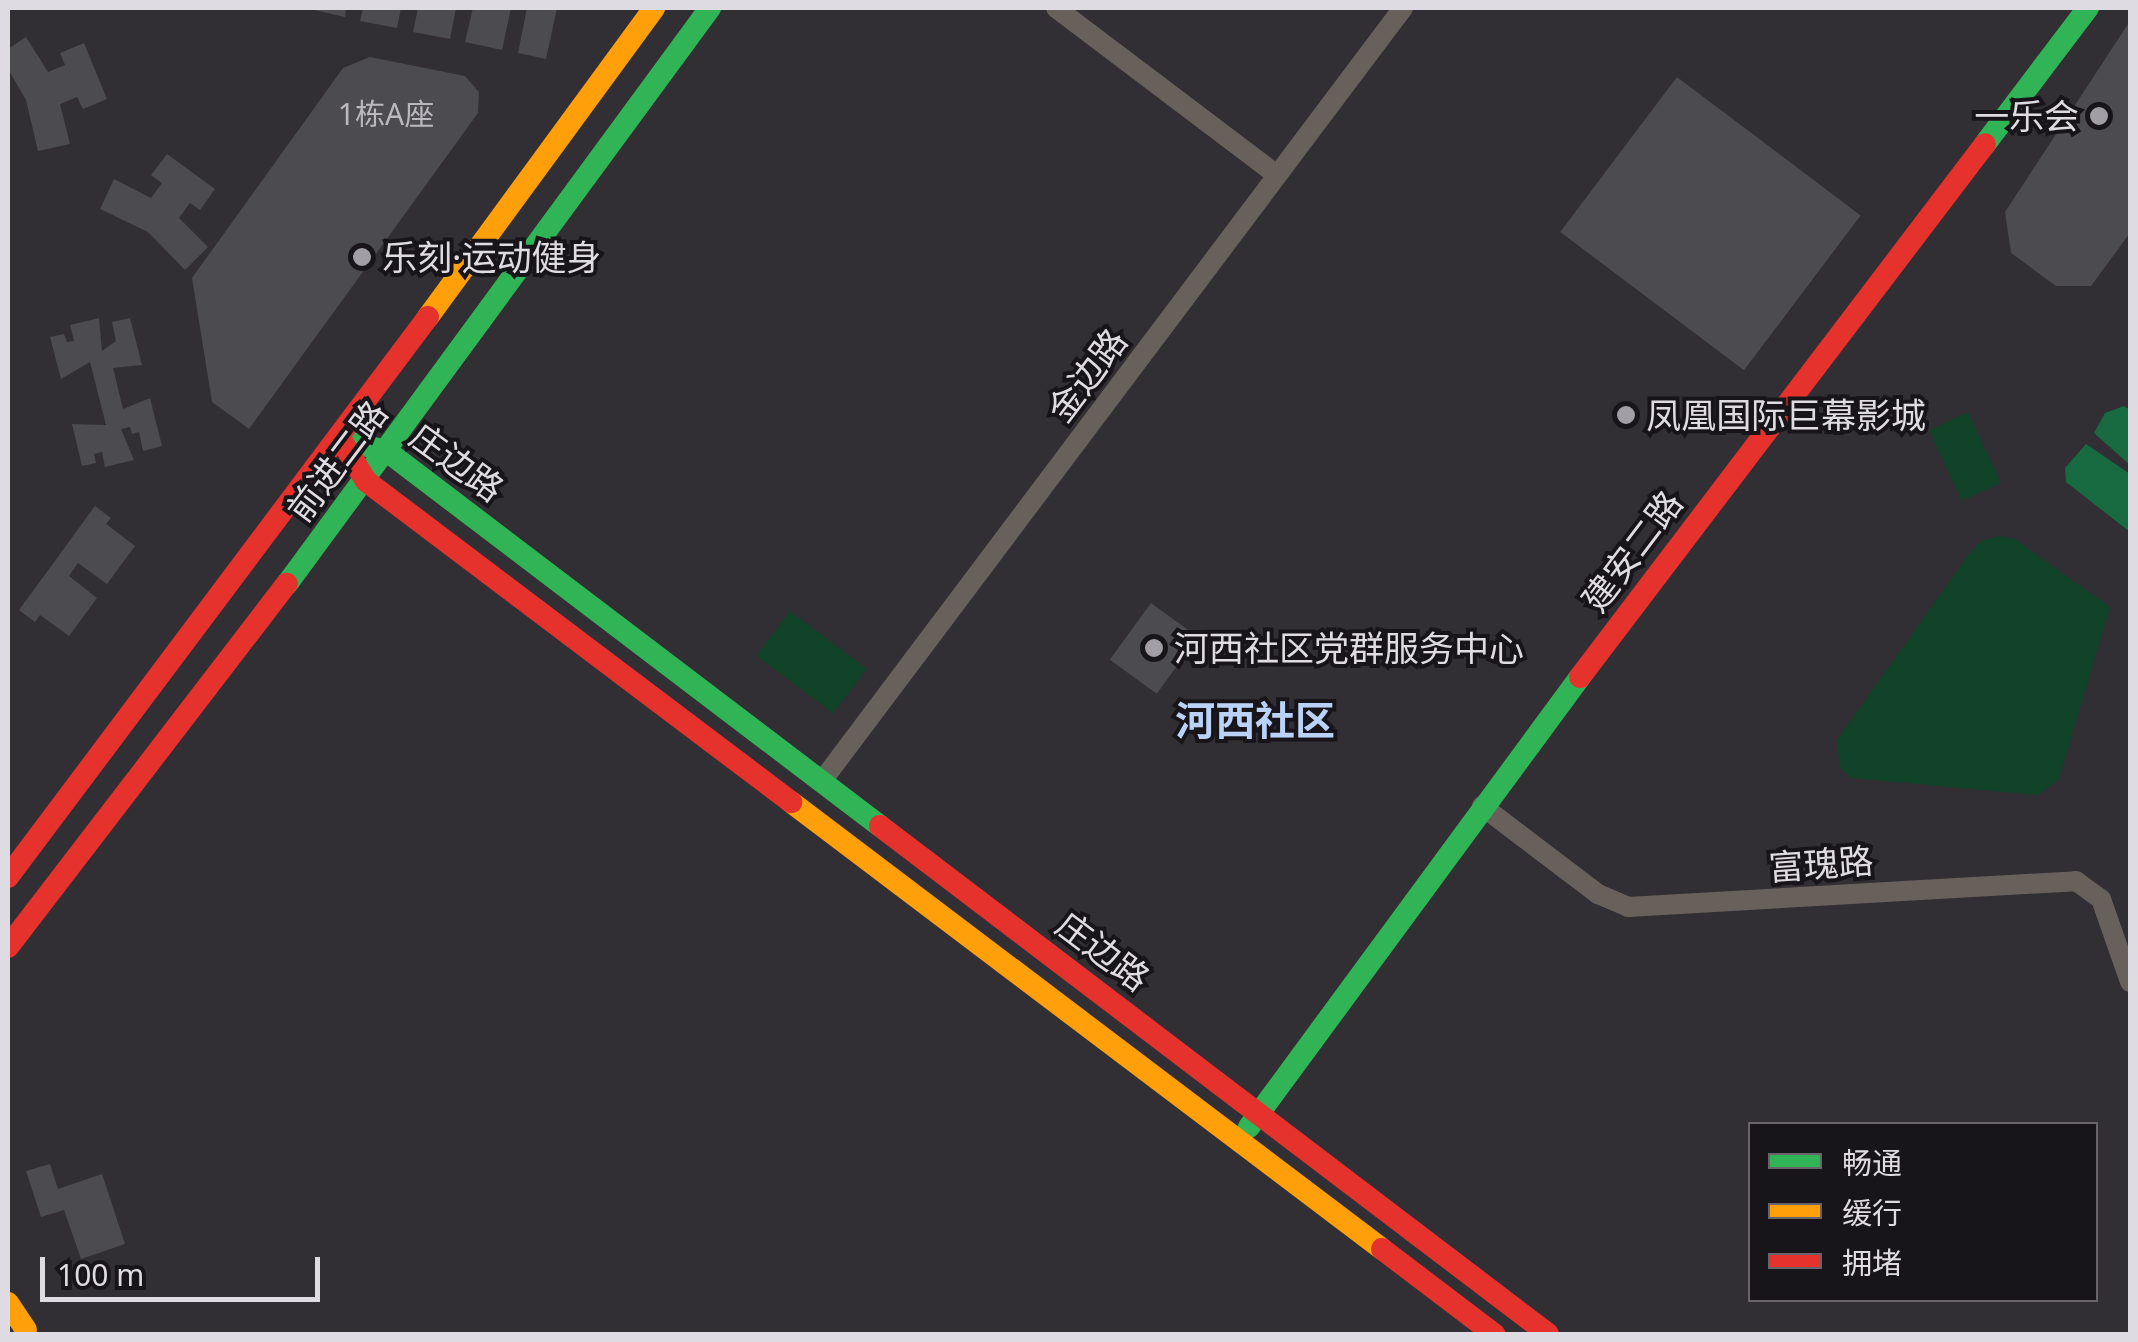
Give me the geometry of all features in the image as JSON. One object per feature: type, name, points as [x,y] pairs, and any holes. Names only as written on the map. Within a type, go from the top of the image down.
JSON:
[{"type":"main road","name":"前进二路","points":[[8,877],[340,438],[654,8]]},
{"type":"main road","name":"前进二路","points":[[8,947],[388,452],[710,8]]},
{"type":"main road","name":"建安二路","points":[[1238,1141],[1482,806],[2088,8]]},
{"type":"main road","name":"庄边路","points":[[340,438],[388,452],[1548,1334]]},
{"type":"main road","name":"庄边路","points":[[340,438],[366,481],[1494,1334]]},
{"type":"main road","points":[[8,1303],[18,1326]]},
{"type":"street","points":[[1056,8],[1277,175]]},
{"type":"street","name":"金边路","points":[[822,782],[1403,8]]},
{"type":"street","name":"富瑰路","points":[[1482,806],[1598,894],[1628,907],[2076,881],[2102,899],[2130,982]]},
{"type":"green space","points":[[2124,406],[2130,410],[2130,465],[2094,433],[2105,413]]},
{"type":"green space","points":[[1968,412],[2001,483],[1962,501],[1929,430]]},
{"type":"green space","points":[[2086,444],[2130,474],[2130,532],[2066,482],[2065,468]]},
{"type":"green space","points":[[1998,536],[2015,539],[2110,607],[2059,779],[2038,795],[1851,778],[1840,767],[1837,740],[1969,554],[1981,541]]},
{"type":"green space","points":[[790,611],[867,669],[833,713],[756,656]]},
{"type":"building","points":[[306,8],[346,8],[345,17]]},
{"type":"building","points":[[363,8],[401,8],[397,28],[360,21]]},
{"type":"building","points":[[418,8],[456,8],[450,39],[413,32]]},
{"type":"building","points":[[473,8],[511,8],[502,50],[465,42]]},
{"type":"building","points":[[527,8],[557,8],[546,59],[518,53]]},
{"type":"building","name":"一乐会","points":[[2130,21],[2130,233],[2091,286],[2056,286],[2011,253],[2005,212]]},
{"type":"building","points":[[26,37],[48,72],[65,65],[60,53],[84,43],[107,99],[83,109],[77,97],[60,104],[70,144],[38,151],[26,100],[8,69],[8,49]]},
{"type":"building","points":[[370,57],[465,76],[479,92],[478,113],[249,429],[212,402],[192,278],[343,68]]},
{"type":"building","points":[[1677,77],[1861,215],[1744,370],[1560,232]]},
{"type":"building","points":[[167,154],[215,189],[200,210],[190,203],[179,218],[208,247],[185,270],[148,232],[100,209],[114,179],[151,198],[162,183],[151,175]]},
{"type":"building","points":[[99,318],[102,351],[116,341],[112,322],[130,318],[142,365],[113,368],[123,409],[150,398],[162,446],[143,451],[139,432],[132,434],[130,427],[121,429],[134,460],[105,467],[102,452],[94,454],[96,463],[82,466],[72,424],[106,425],[90,362],[61,379],[50,337],[64,334],[67,342],[74,341],[70,325]]},
{"type":"building","points":[[95,506],[111,518],[106,524],[135,546],[107,584],[78,563],[69,576],[97,598],[69,636],[40,615],[35,622],[19,610]]},
{"type":"building","name":"河西社区党群服务中心","points":[[1151,603],[1198,637],[1157,694],[1110,660]]},
{"type":"building","points":[[50,1164],[58,1189],[102,1174],[125,1244],[81,1259],[64,1210],[41,1217],[26,1171]]},
{"type":"traffic: fast","points":[[287,584],[710,8]]},
{"type":"traffic: fast","points":[[1985,144],[2088,8]]},
{"type":"traffic: fast","points":[[340,438],[388,452],[880,826]]},
{"type":"traffic: fast","points":[[1249,1127],[1580,677]]},
{"type":"traffic: slow","points":[[428,317],[654,8]]},
{"type":"traffic: slow","points":[[791,802],[1382,1249]]},
{"type":"traffic: slow","points":[[8,1303],[26,1330]]},
{"type":"traffic: jam","points":[[1580,677],[1985,144]]},
{"type":"traffic: jam","points":[[8,877],[428,317]]},
{"type":"traffic: jam","points":[[340,438],[366,481],[791,802]]},
{"type":"traffic: jam","points":[[8,947],[287,584]]},
{"type":"traffic: jam","points":[[880,826],[1548,1334]]},
{"type":"traffic: jam","points":[[1382,1249],[1494,1334]]},
{"type":"place","name":"一乐会","points":[[2099,116]]},
{"type":"place","name":"乐刻·运动健身","points":[[362,257]]},
{"type":"place","name":"凤凰国际巨幕影城","points":[[1626,415]]},
{"type":"place","name":"河西社区党群服务中心","points":[[1154,648]]},
{"type":"district","name":"河西社区","points":[[1255,720]]}]
